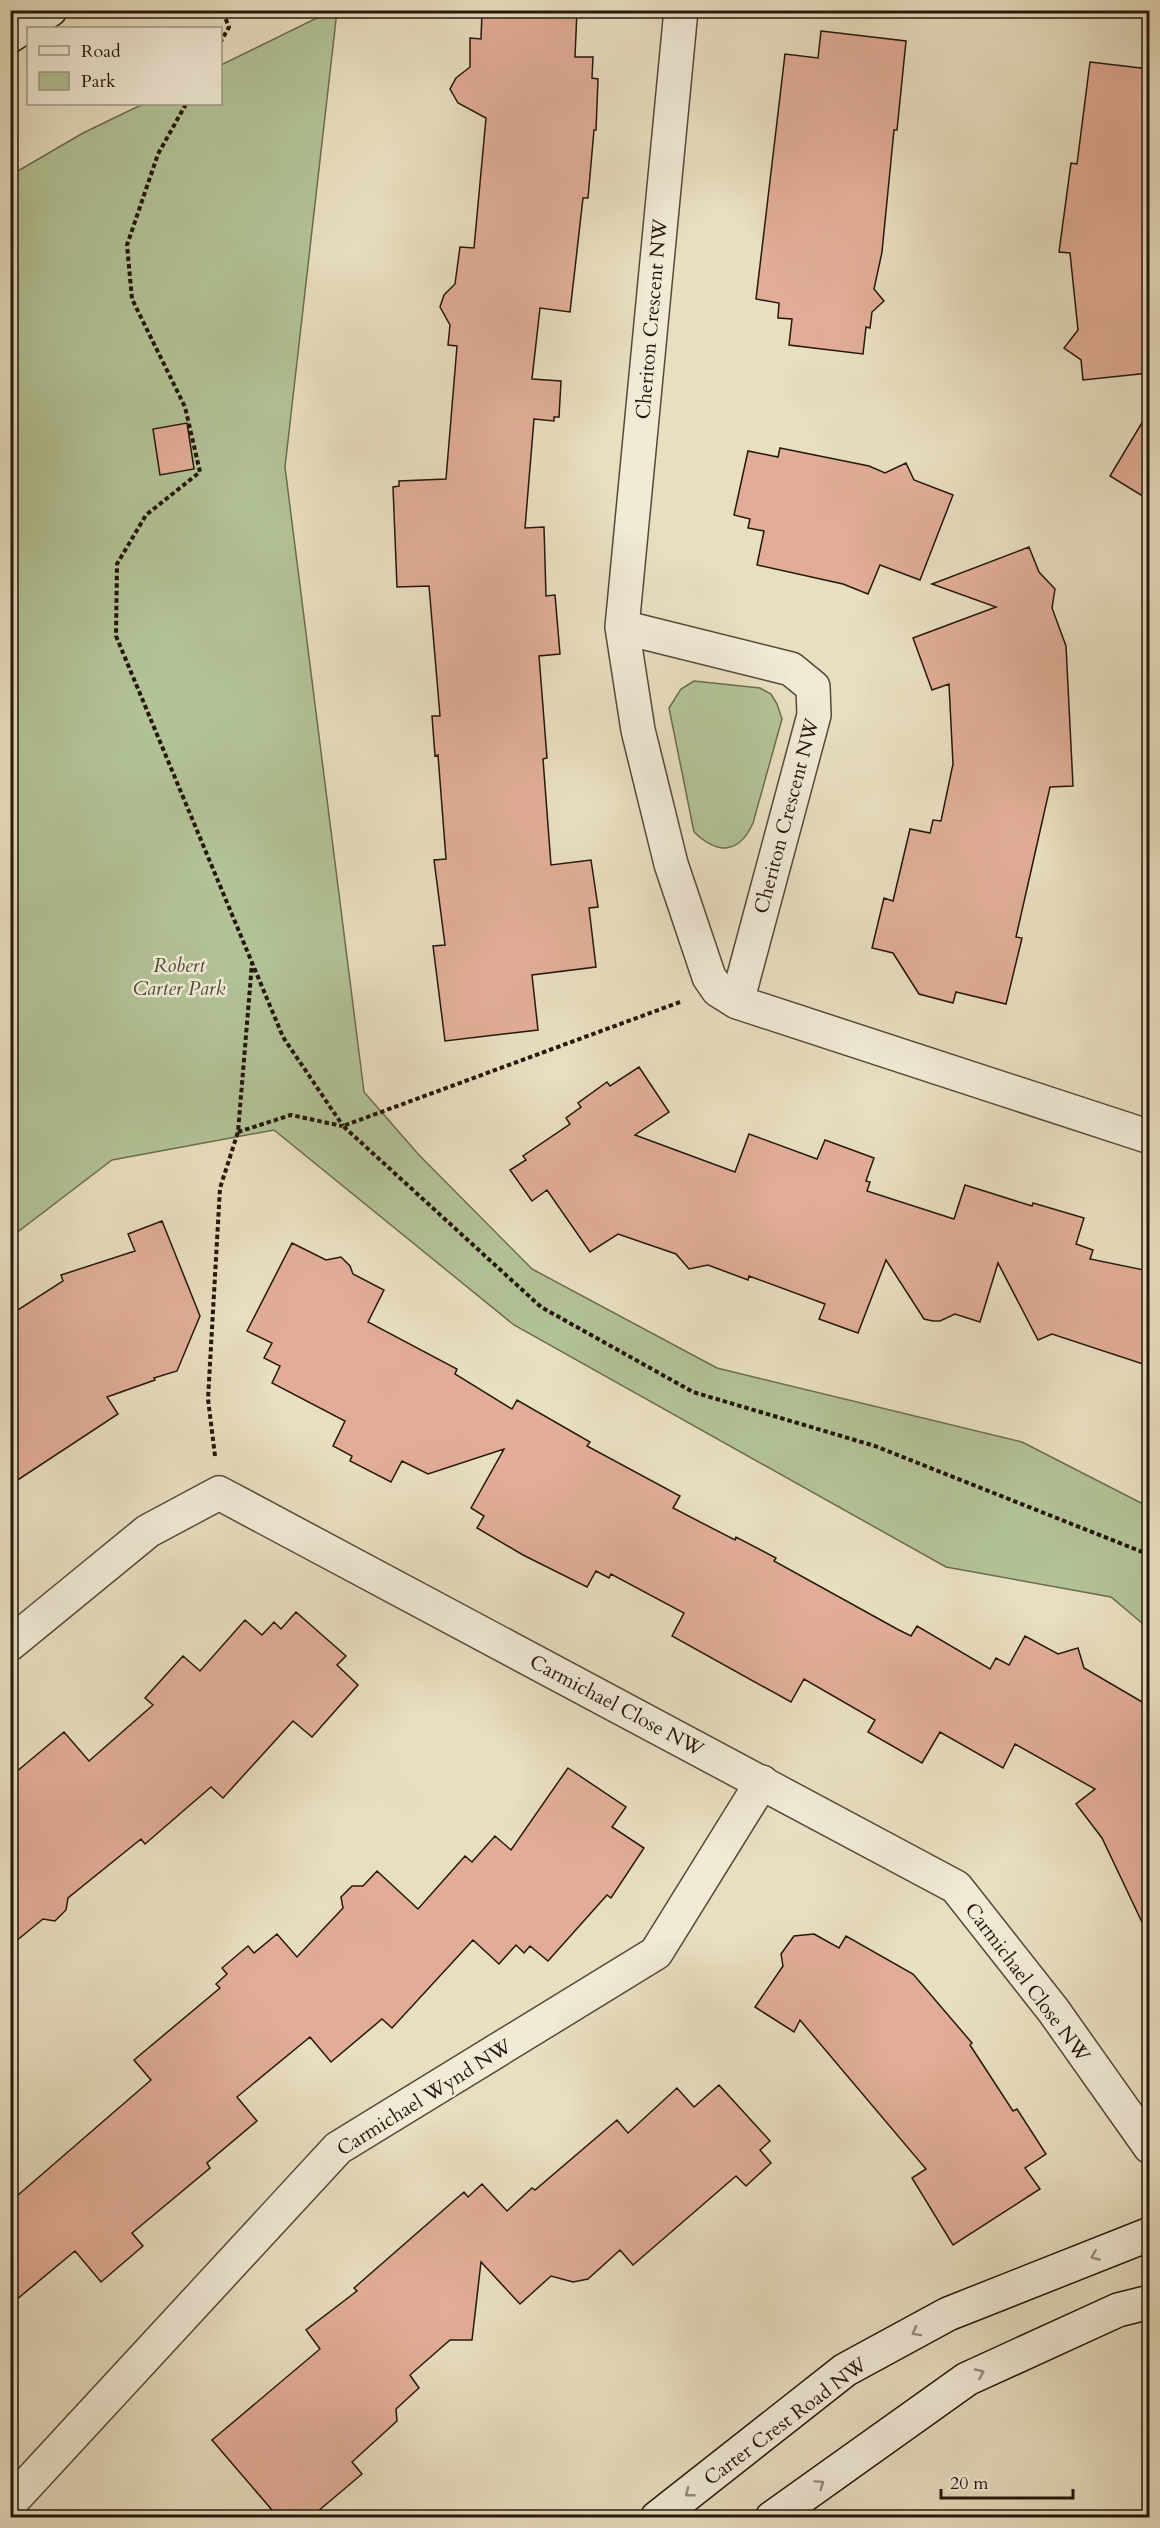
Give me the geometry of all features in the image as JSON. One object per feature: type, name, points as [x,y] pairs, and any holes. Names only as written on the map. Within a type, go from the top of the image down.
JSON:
[{"type":"street","points":[[10,36],[50,10]]},
{"type":"street","name":"Cheriton Crescent NW","points":[[681,10],[622,627],[638,730],[671,864],[709,977],[718,990],[737,1002],[1149,1137]]},
{"type":"street","name":"Cheriton Crescent NW","points":[[622,627],[791,669],[813,687],[814,716],[737,1002]]},
{"type":"street","points":[[10,1644],[148,1531],[219,1493]]},
{"type":"street","name":"Carmichael Close NW","points":[[219,1493],[956,1887],[1053,2010],[1149,2147]]},
{"type":"street","name":"Carmichael Wynd NW","points":[[10,2503],[338,2148],[656,1953],[762,1782]]},
{"type":"street","name":"Carter Crest Road NW","points":[[657,2517],[845,2370],[948,2314],[1149,2234]]},
{"type":"street","points":[[772,2517],[967,2379],[1118,2310],[1149,2302]]},
{"type":"path","points":[[222,10],[229,27],[222,39]]},
{"type":"path","points":[[185,105],[158,154],[127,245],[132,299],[185,407],[201,472],[146,515],[117,564],[116,636],[283,1037],[343,1126],[541,1307],[693,1392],[875,1446],[1149,1556]]},
{"type":"path","points":[[219,1493],[209,1388],[220,1188],[238,1132],[252,962]]},
{"type":"path","points":[[238,1132],[291,1115],[343,1126],[697,996],[737,1002]]},
{"type":"green space","name":"Robert Carter Park","points":[[331,11],[337,11],[285,467],[364,1092],[419,1155],[532,1269],[717,1368],[1022,1442],[1149,1507],[1149,1629],[1111,1597],[946,1567],[514,1325],[274,1130],[112,1160],[11,1237],[11,175],[83,133],[141,105],[222,105],[222,65]]},
{"type":"green space","points":[[694,681],[760,688],[771,694],[782,719],[753,823],[741,841],[727,848],[711,845],[694,832],[669,708],[681,689]]},
{"type":"building","points":[[536,10],[577,10],[575,57],[593,57],[592,78],[598,79],[596,130],[594,130],[588,198],[583,198],[570,312],[540,308],[532,379],[561,381],[559,417],[554,417],[554,421],[534,419],[525,528],[544,527],[546,596],[555,595],[560,654],[539,656],[547,758],[543,759],[551,865],[591,860],[598,907],[589,908],[596,967],[532,975],[538,1030],[445,1041],[433,946],[445,945],[434,860],[446,859],[438,755],[435,756],[432,716],[440,716],[429,586],[397,587],[393,487],[399,486],[399,481],[446,479],[457,346],[448,345],[450,325],[440,307],[444,295],[455,284],[460,247],[474,248],[486,118],[458,103],[450,89],[456,78],[470,67],[470,38],[481,39],[482,11],[536,14]]},
{"type":"building","points":[[821,31],[906,41],[897,130],[894,130],[882,252],[874,289],[884,301],[872,312],[870,328],[866,327],[863,354],[789,345],[792,319],[778,318],[779,303],[756,299],[785,54],[818,58]]},
{"type":"building","points":[[1090,62],[1149,69],[1149,373],[1083,380],[1081,360],[1064,348],[1078,330],[1070,253],[1059,252],[1071,163],[1077,164]]},
{"type":"building","points":[[1149,411],[1149,500],[1110,476]]},
{"type":"building","points":[[187,423],[194,469],[160,475],[153,429]]},
{"type":"building","points":[[780,448],[869,466],[885,473],[906,463],[914,480],[953,495],[920,580],[880,565],[868,594],[843,584],[757,565],[764,531],[748,528],[750,519],[734,515],[748,451],[778,457]]},
{"type":"building","points":[[1029,547],[1039,572],[1055,589],[1052,608],[1066,646],[1073,786],[1050,787],[1016,937],[1022,938],[1006,1004],[956,992],[953,1003],[919,994],[893,953],[872,948],[884,898],[893,901],[910,829],[930,833],[933,820],[941,821],[953,764],[949,684],[932,690],[913,638],[996,607],[932,584]]},
{"type":"building","points":[[639,1067],[669,1112],[635,1135],[735,1172],[749,1134],[817,1159],[825,1140],[874,1158],[866,1181],[870,1182],[867,1191],[954,1219],[965,1185],[1032,1206],[1033,1203],[1084,1218],[1076,1244],[1093,1250],[1090,1259],[1149,1271],[1149,1366],[1052,1334],[1038,1340],[998,1263],[980,1322],[955,1314],[940,1321],[933,1321],[924,1319],[886,1260],[858,1333],[819,1319],[825,1304],[749,1276],[748,1280],[708,1265],[689,1269],[676,1254],[618,1234],[590,1252],[547,1190],[532,1201],[510,1170],[526,1160],[523,1156],[570,1124],[566,1118],[581,1107],[578,1103],[607,1082],[610,1086]]},
{"type":"building","points":[[162,1221],[200,1316],[177,1371],[107,1397],[118,1414],[10,1485],[10,1315],[63,1281],[61,1275],[135,1251],[128,1234]]},
{"type":"building","points":[[292,1243],[326,1260],[341,1257],[350,1266],[353,1274],[384,1290],[368,1322],[457,1369],[455,1374],[512,1409],[517,1400],[590,1442],[587,1446],[680,1496],[673,1508],[776,1558],[774,1561],[897,1629],[911,1636],[917,1626],[990,1669],[996,1658],[1009,1665],[1025,1636],[1058,1654],[1078,1648],[1084,1668],[1149,1706],[1149,1937],[1102,1838],[1076,1804],[1095,1789],[1015,1744],[1003,1768],[940,1732],[922,1763],[868,1732],[875,1720],[804,1679],[791,1702],[672,1636],[684,1613],[611,1574],[609,1578],[596,1571],[587,1587],[523,1555],[477,1528],[484,1516],[471,1508],[504,1449],[428,1474],[402,1461],[391,1482],[350,1461],[352,1456],[333,1446],[345,1421],[272,1383],[280,1366],[264,1358],[272,1343],[247,1331]]},
{"type":"building","points":[[296,1612],[346,1656],[337,1665],[358,1685],[312,1737],[293,1721],[223,1798],[211,1787],[145,1844],[141,1839],[68,1898],[66,1910],[55,1921],[43,1919],[10,1946],[10,1777],[64,1732],[89,1761],[153,1705],[145,1698],[183,1656],[200,1671],[245,1620],[262,1635],[274,1622],[281,1629]]},
{"type":"building","points":[[568,1768],[626,1807],[612,1827],[644,1848],[611,1898],[607,1895],[548,1961],[530,1946],[524,1953],[516,1945],[499,1964],[473,1940],[392,2028],[382,2019],[331,2062],[310,2037],[237,2097],[257,2121],[207,2163],[210,2168],[132,2233],[143,2246],[101,2282],[75,2251],[10,2305],[10,2202],[151,2080],[134,2060],[220,1988],[216,1984],[227,1974],[222,1968],[248,1946],[254,1953],[277,1934],[297,1957],[343,1908],[341,1897],[352,1886],[363,1886],[377,1871],[418,1909],[465,1856],[472,1862],[495,1836],[511,1850]]},
{"type":"building","points":[[814,1934],[839,1948],[846,1936],[913,1974],[972,2043],[970,2045],[1013,2111],[1017,2109],[1046,2154],[1025,2168],[1040,2189],[953,2245],[912,2178],[926,2169],[800,2020],[794,2032],[755,2007],[783,1966],[781,1954],[794,1936]]},
{"type":"building","points":[[719,2085],[770,2141],[760,2150],[771,2163],[746,2186],[736,2176],[633,2265],[620,2250],[588,2279],[573,2282],[551,2276],[520,2304],[481,2262],[472,2340],[450,2340],[410,2375],[419,2388],[396,2409],[397,2421],[352,2462],[362,2474],[311,2517],[278,2517],[212,2440],[320,2349],[306,2330],[357,2291],[354,2288],[464,2192],[468,2197],[482,2184],[507,2211],[617,2120],[628,2133],[677,2088],[694,2107]]}]
